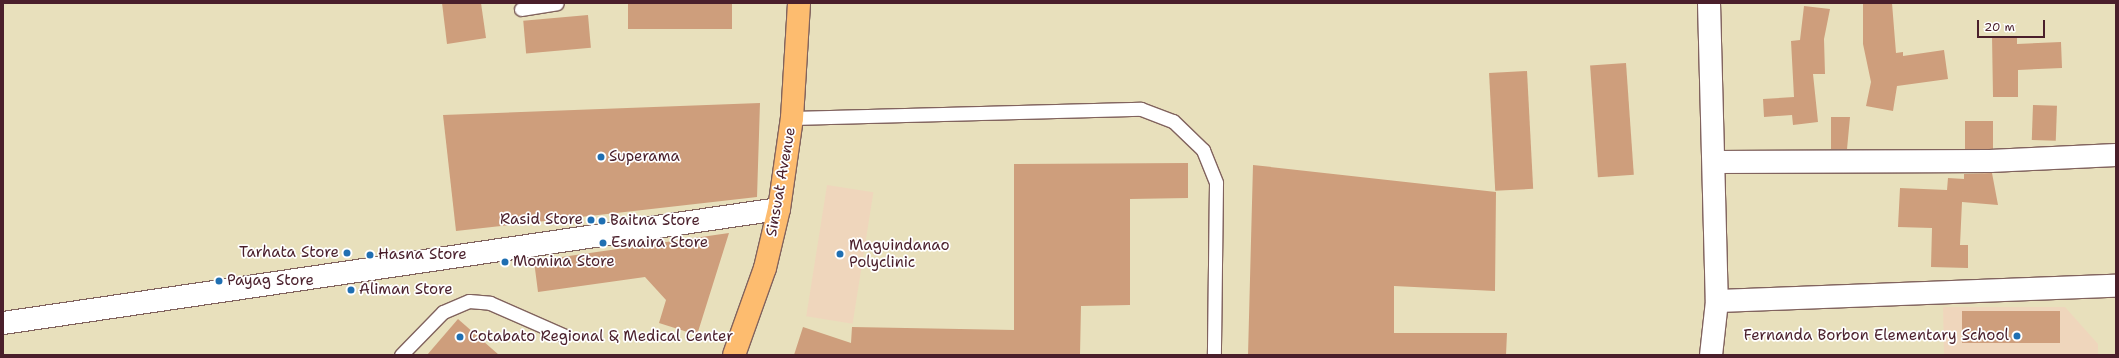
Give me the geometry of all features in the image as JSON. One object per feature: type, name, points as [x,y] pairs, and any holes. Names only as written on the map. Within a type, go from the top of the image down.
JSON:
[{"type":"main road","name":"Sinsuat Avenue","points":[[734,355],[765,268],[778,209],[792,118],[798,3]]},
{"type":"street","points":[[1709,3],[1717,301],[1711,355]]},
{"type":"street","points":[[1714,162],[1990,162],[2116,155]]},
{"type":"street","points":[[3,323],[778,209]]},
{"type":"street","points":[[1717,301],[2116,286]]},
{"type":"lane","points":[[521,8],[556,3]]},
{"type":"lane","points":[[792,118],[1141,109],[1173,121],[1203,150],[1216,183],[1214,355]]},
{"type":"lane","points":[[401,355],[443,312],[469,301],[490,303],[563,335]]},
{"type":"shaded area","name":"Maguindanao Polyclinic","points":[[827,185],[873,192],[853,324],[806,316]]},
{"type":"shaded area","name":"Fernanda Borbon Elementary School","points":[[1943,307],[2065,307],[2098,344],[2098,355],[1944,355]]},
{"type":"building","points":[[442,3],[481,3],[486,38],[447,44]]},
{"type":"building","points":[[628,3],[732,3],[732,29],[628,29]]},
{"type":"building","points":[[1863,3],[1892,3],[1896,53],[1903,52],[1903,56],[1944,50],[1948,79],[1897,86],[1893,111],[1866,106],[1871,82],[1863,44]]},
{"type":"building","points":[[1804,6],[1830,9],[1824,39],[1825,74],[1813,74],[1818,122],[1793,125],[1792,115],[1764,117],[1763,99],[1794,97],[1791,41],[1800,40]]},
{"type":"building","points":[[588,15],[591,48],[526,54],[523,21]]},
{"type":"building","points":[[1992,36],[2017,36],[2017,44],[2061,42],[2062,68],[2018,70],[2018,97],[1993,97]]},
{"type":"building","points":[[1626,63],[1634,175],[1598,177],[1590,66]]},
{"type":"building","points":[[1527,71],[1533,189],[1495,191],[1489,73]]},
{"type":"building","points":[[760,103],[757,197],[456,231],[443,115]]},
{"type":"building","points":[[2033,105],[2057,106],[2056,141],[2032,140]]},
{"type":"building","points":[[1831,117],[1850,117],[1847,149],[1831,149]]},
{"type":"building","points":[[1965,121],[1993,121],[1993,149],[1965,149]]},
{"type":"building","points":[[1188,163],[1188,198],[1130,199],[1130,305],[1081,306],[1080,355],[794,355],[803,327],[851,343],[852,327],[1014,330],[1014,164]]},
{"type":"building","points":[[1253,165],[1496,192],[1495,291],[1394,286],[1394,333],[1507,333],[1506,355],[1248,355]]},
{"type":"building","points":[[1992,173],[1998,205],[1962,202],[1960,245],[1968,245],[1968,268],[1931,267],[1932,228],[1898,227],[1900,188],[1947,190],[1948,178],[1964,179],[1964,174]]},
{"type":"building","points":[[729,233],[697,335],[659,323],[666,300],[645,277],[538,292],[534,261]]},
{"type":"building","points":[[1962,311],[2060,311],[2060,343],[1962,343]]},
{"type":"building","name":"Cotabato Regional & Medical Center","points":[[458,319],[499,355],[427,355]]},
{"type":"place","name":"Superama","points":[[601,157]]},
{"type":"place","name":"Rasid Store","points":[[591,220]]},
{"type":"place","name":"Baitna Store","points":[[602,221]]},
{"type":"place","name":"Esnaira Store","points":[[603,243]]},
{"type":"place","name":"Tarhata Store","points":[[347,253]]},
{"type":"place","name":"Maguindanao Polyclinic","points":[[840,254]]},
{"type":"place","name":"Hasna Store","points":[[370,255]]},
{"type":"place","name":"Momina Store","points":[[505,262]]},
{"type":"place","name":"Payag Store","points":[[219,281]]},
{"type":"place","name":"Aliman Store","points":[[351,290]]},
{"type":"place","name":"Fernanda Borbon Elementary School","points":[[2017,336]]},
{"type":"place","name":"Cotabato Regional & Medical Center","points":[[460,337]]}]
